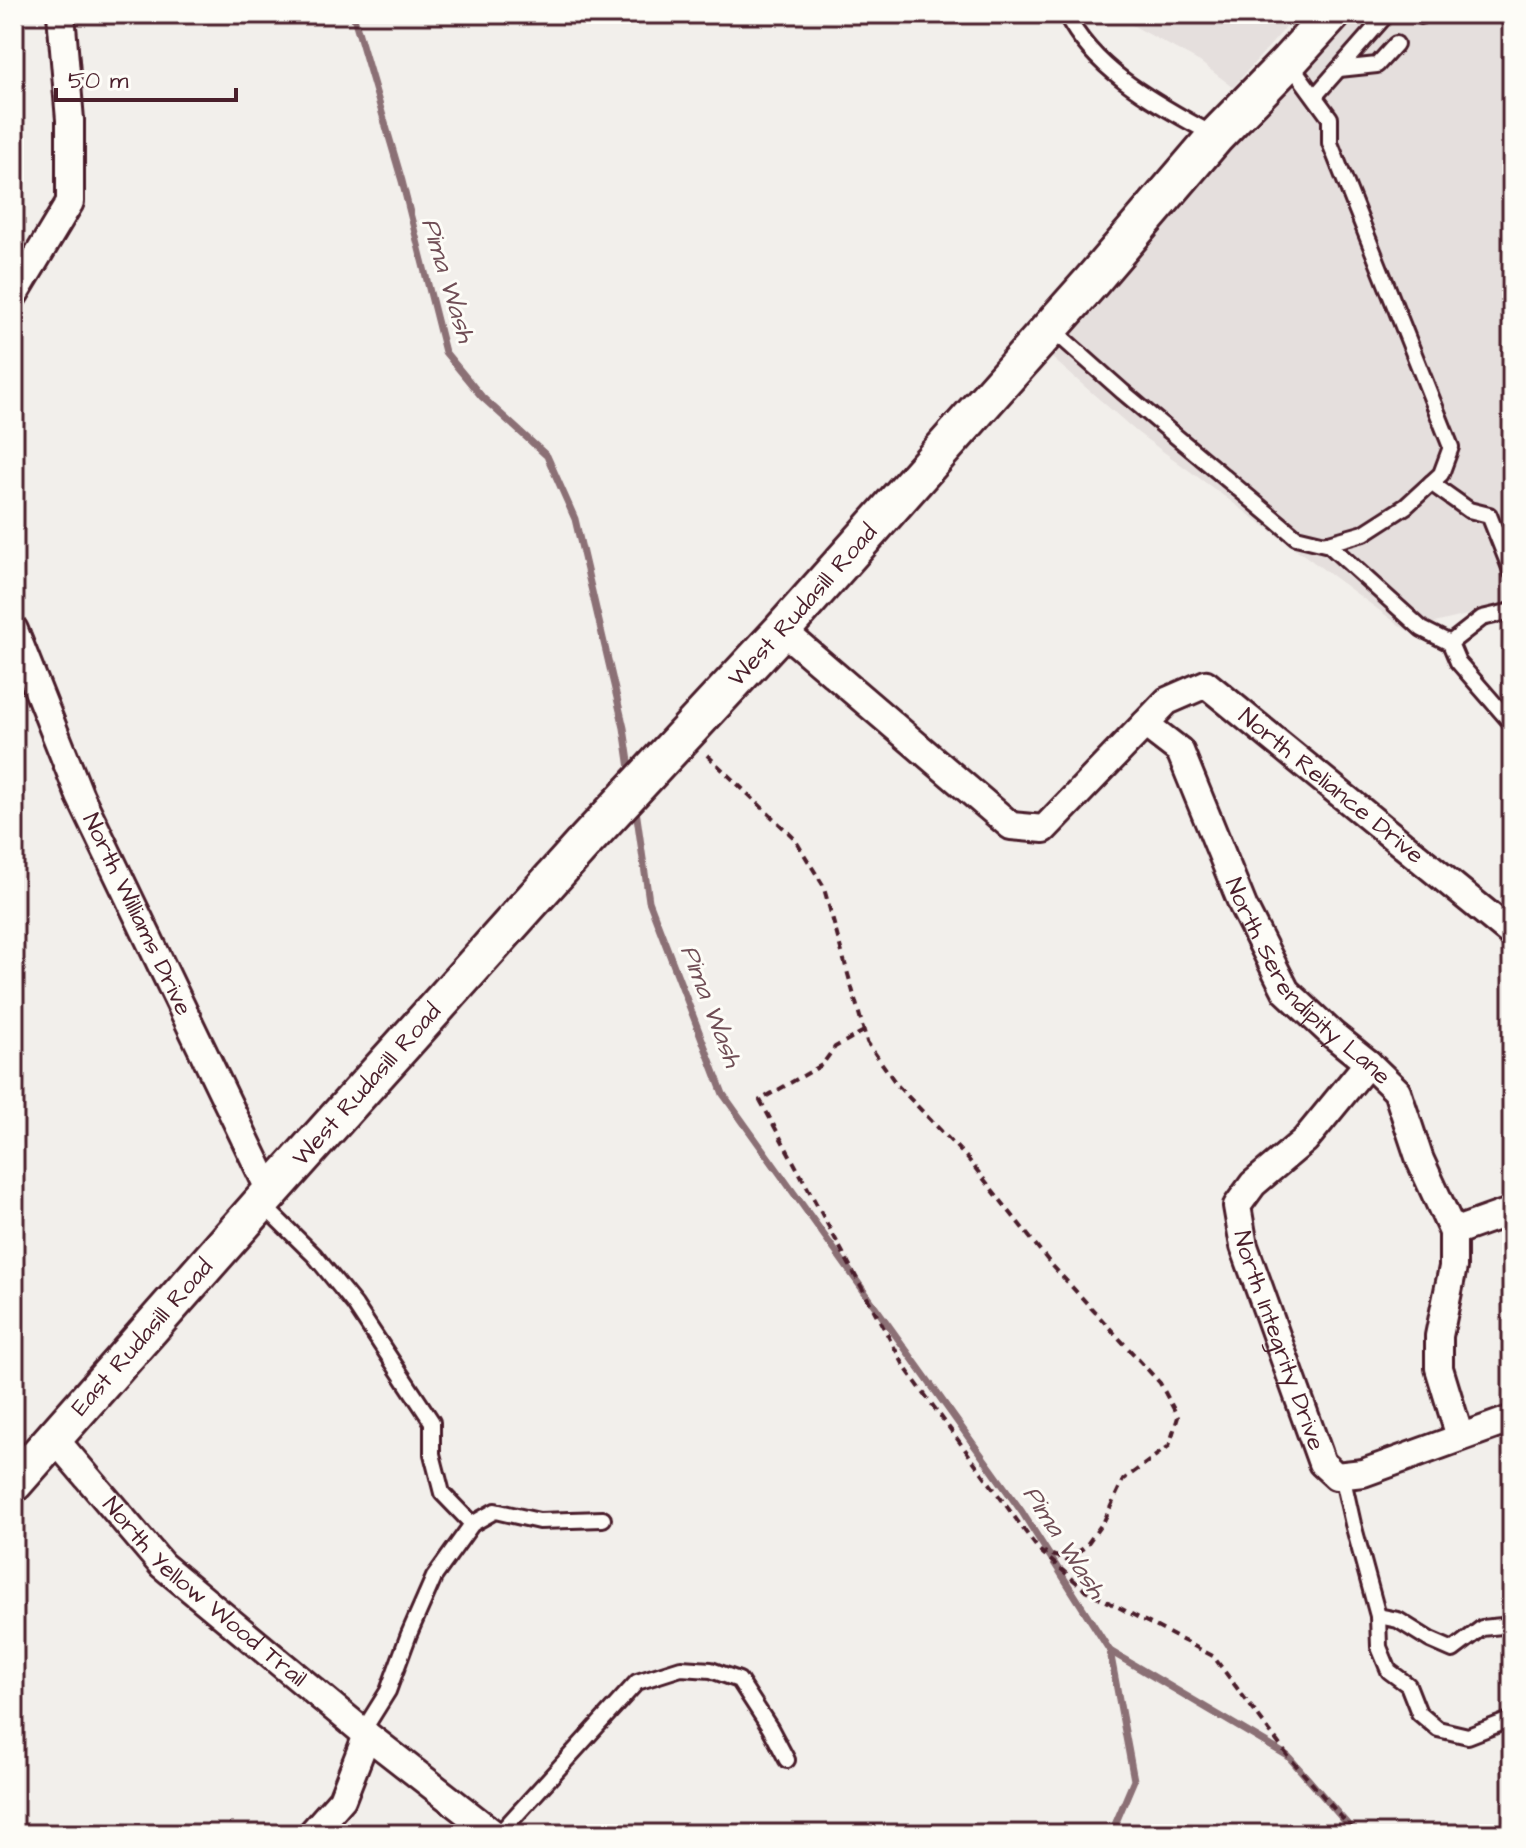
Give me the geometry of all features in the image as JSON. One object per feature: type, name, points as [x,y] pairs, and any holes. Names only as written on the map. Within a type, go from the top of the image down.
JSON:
[{"type":"street","points":[[14,295],[70,202],[70,120],[61,14]]},
{"type":"street","name":"West Rudasill Road","points":[[266,1198],[582,845],[782,630],[1215,137],[1332,14]]},
{"type":"street","name":"North Williams Drive","points":[[14,630],[80,796],[266,1198]]},
{"type":"street","points":[[782,630],[1011,826],[1044,829],[1145,724]]},
{"type":"street","name":"North Reliance Drive","points":[[1145,724],[1167,701],[1206,684],[1512,934]]},
{"type":"street","name":"North Serendipity Lane","points":[[1145,724],[1180,751],[1243,906],[1286,991],[1397,1091],[1420,1160],[1453,1232],[1453,1267],[1439,1336],[1439,1368],[1460,1437]]},
{"type":"street","name":"North Integrity Drive","points":[[1368,1063],[1305,1140],[1253,1184],[1237,1206],[1244,1246],[1322,1463],[1336,1476],[1363,1473],[1512,1419]]},
{"type":"street","name":"East Rudasill Road","points":[[14,1483],[266,1198]]},
{"type":"street","points":[[1453,1232],[1512,1211]]},
{"type":"street","name":"North Yellow Wood Trail","points":[[54,1438],[162,1565],[365,1733],[497,1834]]},
{"type":"street","points":[[311,1834],[342,1799],[365,1733]]},
{"type":"lane","points":[[1066,14],[1073,29],[1107,67],[1155,102],[1215,137]]},
{"type":"lane","points":[[1315,96],[1387,14]]},
{"type":"lane","points":[[1339,69],[1377,65],[1396,44]]},
{"type":"lane","points":[[1050,327],[1296,537],[1327,543],[1364,533],[1406,506],[1441,474],[1451,447],[1330,143],[1330,118],[1289,61]]},
{"type":"lane","points":[[1431,483],[1469,510],[1489,515],[1512,573]]},
{"type":"lane","points":[[1327,543],[1422,629],[1450,643],[1458,662],[1512,724]]},
{"type":"lane","points":[[1450,643],[1482,618],[1512,611]]},
{"type":"lane","points":[[266,1198],[355,1305],[432,1422],[432,1454],[442,1493],[472,1524]]},
{"type":"lane","points":[[1342,1475],[1378,1616],[1379,1647],[1389,1671],[1408,1685],[1419,1713],[1438,1729],[1468,1736],[1512,1719]]},
{"type":"lane","points":[[365,1733],[388,1691],[434,1577],[472,1524],[495,1511],[539,1521],[603,1519]]},
{"type":"lane","points":[[1378,1616],[1398,1620],[1453,1650],[1482,1628],[1512,1625]]},
{"type":"lane","points":[[497,1834],[637,1682],[681,1668],[711,1670],[739,1680],[787,1760]]},
{"type":"path","points":[[685,734],[794,838],[823,885],[867,1042],[897,1085],[968,1159],[1050,1263],[1160,1383],[1178,1417],[1169,1446],[1123,1480],[1104,1521],[1085,1547],[1066,1560],[1038,1549]]},
{"type":"path","points":[[864,1031],[835,1047],[822,1065],[760,1100],[906,1369],[1038,1549],[1085,1590],[1213,1656],[1288,1756],[1356,1834]]},
{"type":"shaded area","points":[[1112,14],[1298,14],[1233,87],[1200,62]]},
{"type":"shaded area","points":[[1349,14],[1512,14],[1512,604],[1406,630],[1138,433],[1044,351]]},
{"type":"waterway","name":"Pima Wash","points":[[353,14],[402,181],[445,352],[482,397],[547,456],[575,519],[624,728],[631,775]]},
{"type":"waterway","name":"Pima Wash","points":[[635,803],[649,901],[723,1094],[1022,1512],[1110,1651],[1288,1756],[1356,1834]]},
{"type":"waterway","points":[[1110,1651],[1134,1780],[1111,1834]]}]
